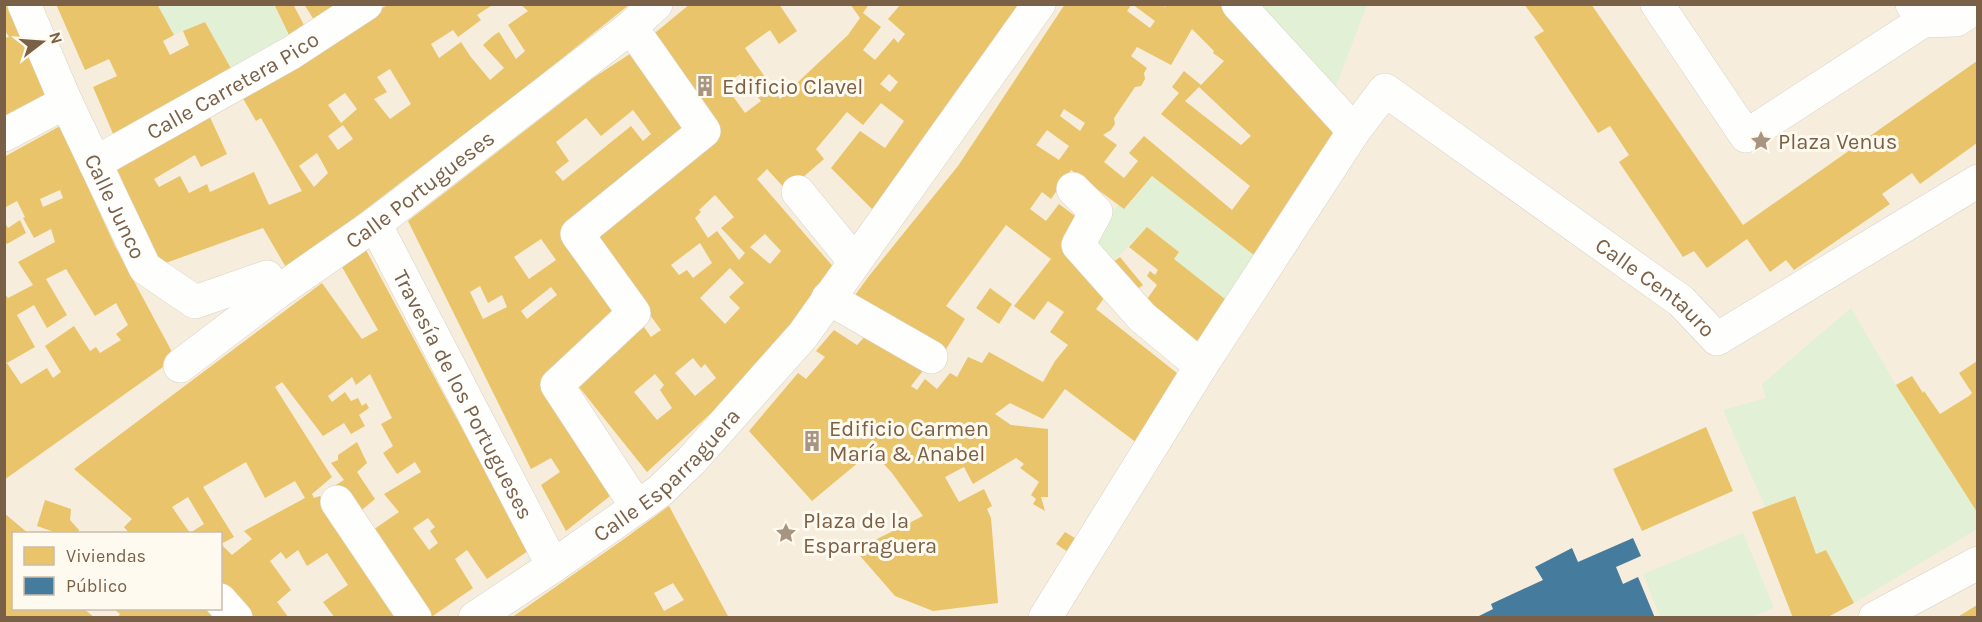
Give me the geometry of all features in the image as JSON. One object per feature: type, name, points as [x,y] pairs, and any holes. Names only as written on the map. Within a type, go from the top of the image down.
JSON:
[{"type":"street","name":"Calle Junco","points":[[24,4],[66,102],[145,268],[195,302],[267,277],[276,293]]},
{"type":"street","name":"Calle Carretera Pico","points":[[95,163],[291,53],[366,4]]},
{"type":"street","name":"Calle Portugueses","points":[[180,366],[276,293],[375,224],[632,27],[656,4]]},
{"type":"street","name":"Calle Esparraguera","points":[[475,618],[660,491],[692,460],[803,335],[1039,4]]},
{"type":"street","points":[[1045,618],[1201,366],[1354,131],[1238,4]]},
{"type":"street","points":[[1657,4],[1746,136],[1918,13],[1967,13]]},
{"type":"street","points":[[632,27],[704,131],[577,234],[634,313],[557,385],[637,507]]},
{"type":"street","name":"Calle Centauro","points":[[1354,131],[1384,90],[1682,301],[1717,339],[1977,181]]},
{"type":"street","points":[[4,135],[66,102]]},
{"type":"street","points":[[1072,189],[1096,212],[1078,245],[1142,317],[1201,366]]},
{"type":"street","points":[[798,192],[855,262]]},
{"type":"street","name":"Travesía de los Portugueses","points":[[375,224],[553,566]]},
{"type":"street","points":[[828,298],[931,357]]},
{"type":"street","points":[[337,502],[415,618]]},
{"type":"street","points":[[1875,618],[1977,563]]},
{"type":"street","points":[[222,602],[236,618]]},
{"type":"shaded area","points":[[4,5],[1977,5],[1977,617],[5,617]]},
{"type":"green space","points":[[157,5],[274,5],[290,37],[233,72],[205,22],[174,35]]},
{"type":"green space","points":[[1261,5],[1367,5],[1336,86]]},
{"type":"green space","points":[[1152,176],[1259,259],[1230,303],[1174,259],[1179,252],[1147,227],[1113,262],[1089,240],[1118,205],[1125,209]]},
{"type":"green space","points":[[1851,308],[1896,385],[1977,512],[1977,529],[1854,603],[1826,550],[1816,554],[1795,496],[1765,507],[1723,410],[1766,398],[1762,384]]},
{"type":"green space","points":[[1743,533],[1774,608],[1750,617],[1660,617],[1643,574]]},
{"type":"building: Viviendas","points":[[4,4],[15,4],[54,95],[5,124],[5,38],[9,37],[4,29]]},
{"type":"building: Viviendas","points":[[56,4],[157,4],[174,35],[163,41],[170,55],[189,45],[183,31],[205,22],[233,72],[114,136],[93,87],[117,76],[109,59],[85,70]]},
{"type":"building: Viviendas","points":[[274,4],[293,4],[306,29],[290,37]]},
{"type":"building: Viviendas","points":[[304,4],[347,4],[316,23]]},
{"type":"building: Viviendas","points":[[389,4],[494,4],[477,15],[481,20],[458,37],[453,30],[431,44],[439,58],[461,42],[490,80],[504,68],[483,45],[493,36],[499,32],[516,59],[525,51],[508,25],[528,11],[520,4],[630,4],[520,92],[287,269],[263,228],[160,265],[116,167],[208,113],[227,154],[201,167],[195,155],[154,179],[159,187],[180,176],[189,193],[207,184],[210,192],[254,172],[269,205],[302,191],[261,118],[256,121],[241,95]],"holes":[[[390,69],[411,104],[390,119],[374,99],[387,92],[377,77]],[[345,93],[357,109],[341,123],[328,105]],[[343,125],[353,139],[338,150],[328,136]],[[317,153],[328,173],[314,187],[299,166]]]},
{"type":"building: Viviendas","points":[[690,4],[779,4],[797,31],[779,44],[770,30],[745,48],[780,99],[848,35],[860,18],[850,4],[869,4],[863,13],[881,27],[863,50],[875,60],[894,38],[898,43],[905,34],[888,19],[901,4],[1021,4],[875,212],[831,168],[860,131],[885,148],[904,121],[881,103],[863,125],[847,112],[816,149],[824,159],[787,191],[767,169],[757,179],[836,270],[745,382],[647,472],[575,382],[644,327],[651,337],[661,330],[590,234],[720,134],[650,37]],"holes":[[[740,74],[761,101],[745,113],[725,85]],[[889,74],[898,82],[890,92],[880,84]],[[715,195],[734,217],[721,228],[745,253],[739,260],[717,231],[708,238],[695,218],[701,212],[699,210]],[[765,234],[781,251],[770,264],[750,247]],[[700,243],[712,263],[693,278],[687,270],[679,275],[671,265]],[[730,268],[744,283],[729,297],[740,308],[725,324],[700,298]],[[693,358],[701,368],[705,364],[716,378],[695,396],[675,373]],[[655,374],[664,385],[660,390],[672,408],[657,420],[634,392]]]},
{"type":"building: Viviendas","points":[[1065,4],[1132,4],[1161,4],[1165,7],[1166,4],[1225,4],[1344,131],[1259,259],[1152,176],[1124,209],[1071,170],[1051,199],[1042,192],[1030,209],[1046,221],[1059,204],[1079,219],[1110,290],[1096,309],[1182,377],[1137,443],[1065,389],[1043,419],[1010,403],[995,414],[1011,425],[1048,429],[1048,497],[1041,497],[1045,511],[1033,504],[1036,499],[1031,495],[1039,482],[1020,468],[1024,464],[1016,458],[973,484],[964,467],[945,477],[959,502],[984,489],[992,506],[987,509],[991,518],[998,603],[933,611],[895,596],[855,550],[923,516],[892,473],[872,451],[812,501],[749,431],[798,373],[806,379],[825,357],[816,351],[834,330],[857,345],[872,329],[929,363],[911,386],[917,390],[925,379],[937,389],[950,373],[957,377],[968,357],[982,363],[989,352],[1043,382],[1055,361],[1068,345],[1050,332],[1064,312],[1048,301],[1034,320],[1014,306],[1051,259],[1006,225],[946,306],[965,319],[941,357],[850,302],[958,166]],"holes":[[[1132,4],[1155,21],[1150,28],[1127,11]],[[1192,29],[1214,51],[1213,53],[1224,61],[1201,85],[1184,71],[1172,87],[1179,93],[1161,114],[1250,186],[1232,210],[1144,136],[1129,153],[1138,161],[1124,178],[1104,162],[1117,145],[1103,135],[1111,130],[1115,124],[1114,118],[1135,87],[1141,86],[1145,79],[1144,73],[1147,68],[1131,56],[1137,47],[1171,65]],[[1199,87],[1251,136],[1241,145],[1185,101]],[[1064,109],[1085,123],[1080,131],[1060,116]],[[1047,130],[1069,146],[1059,160],[1036,145]]]},
{"type":"building: Viviendas","points":[[1524,4],[1591,4],[1743,225],[1977,61],[1977,143],[1920,184],[1912,173],[1882,194],[1890,204],[1794,270],[1786,260],[1770,272],[1747,239],[1707,268],[1694,251],[1683,257],[1619,162],[1629,155],[1610,126],[1598,133],[1534,37],[1544,31]]},
{"type":"building: Viviendas","points":[[639,48],[699,126],[572,227],[623,316],[547,378],[610,496],[566,531],[541,485],[560,472],[551,458],[531,469],[408,221],[593,78]],"holes":[[[633,110],[651,134],[643,141],[631,126],[563,181],[555,172],[569,161],[556,142],[586,118],[601,136]],[[541,239],[556,260],[529,279],[514,257]],[[480,286],[488,303],[502,295],[507,307],[483,319],[470,292]],[[551,287],[557,295],[527,319],[521,311]]]},
{"type":"building: Viviendas","points":[[60,126],[115,246],[171,350],[170,362],[4,480],[4,365],[7,363],[4,358],[4,293],[8,298],[33,285],[18,262],[55,242],[51,229],[34,238],[17,201],[4,208],[4,157]],"holes":[[[60,190],[63,198],[43,207],[40,199]],[[66,269],[95,316],[116,303],[128,325],[116,334],[121,340],[100,353],[96,347],[90,351],[74,326],[45,346],[61,372],[53,378],[47,368],[21,384],[7,363],[35,347],[17,315],[34,305],[47,328],[67,315],[46,279]]]},
{"type":"building: Viviendas","points":[[20,220],[26,233],[7,244],[4,240],[4,222],[8,228]]},
{"type":"building: Viviendas","points":[[1147,227],[1179,252],[1174,259],[1230,303],[1199,351],[1145,302],[1157,285],[1147,276],[1150,271],[1155,275],[1158,270],[1129,247]]},
{"type":"building: Viviendas","points":[[366,250],[528,551],[487,579],[467,550],[455,559],[473,588],[430,618],[370,532],[399,512],[384,494],[421,472],[415,462],[397,474],[383,453],[393,446],[381,424],[392,418],[370,374],[356,385],[352,377],[328,396],[332,402],[345,392],[351,401],[358,398],[362,406],[366,403],[369,408],[359,415],[365,426],[351,434],[344,423],[323,436],[282,382],[275,387],[332,477],[312,494],[314,498],[320,496],[407,618],[335,618],[323,602],[348,585],[327,553],[307,566],[298,550],[286,559],[281,552],[270,561],[291,590],[277,602],[289,618],[250,618],[222,587],[222,545],[232,555],[252,539],[244,531],[305,498],[295,481],[265,498],[246,462],[203,487],[234,537],[222,543],[222,532],[192,532],[204,524],[188,497],[172,507],[189,532],[128,532],[124,527],[132,519],[74,469],[322,283],[362,339],[378,330],[342,267]],"holes":[[[428,518],[435,527],[430,531],[438,543],[429,550],[413,528]]]},
{"type":"building: Viviendas","points":[[1120,257],[1143,285],[1136,290],[1113,262]]},
{"type":"building: Viviendas","points":[[990,288],[1012,304],[999,324],[976,308]]},
{"type":"building: Viviendas","points":[[1977,361],[1977,512],[1896,385],[1912,376],[1940,414],[1972,393],[1959,373]]},
{"type":"building: Viviendas","points":[[1706,427],[1733,491],[1642,531],[1613,469]]},
{"type":"building: Viviendas","points":[[357,442],[367,463],[357,472],[375,499],[357,514],[334,486],[344,480],[331,463],[338,460],[338,455]]},
{"type":"building: Viviendas","points":[[1795,496],[1816,554],[1826,550],[1854,603],[1826,618],[1793,618],[1752,512]]},
{"type":"building: Viviendas","points":[[45,500],[71,509],[70,520],[79,530],[78,532],[54,532],[37,526]]},
{"type":"building: Viviendas","points":[[669,506],[729,618],[511,618]],"holes":[[[673,583],[684,600],[664,611],[654,593]]]},
{"type":"building: Viviendas","points":[[4,513],[27,532],[12,532],[12,610],[85,610],[95,618],[4,618]]},
{"type":"building: Viviendas","points":[[1065,532],[1083,543],[1074,556],[1056,544]]},
{"type":"building: Viviendas","points":[[1977,605],[1977,618],[1956,618]]},
{"type":"building: Viviendas","points":[[115,610],[213,610],[220,618],[117,618],[120,614]]},
{"type":"building: Público","points":[[1633,538],[1641,556],[1616,567],[1623,584],[1638,577],[1655,618],[1475,618],[1493,609],[1491,604],[1543,580],[1535,567],[1572,548],[1578,562]]},
{"type":"place","name":"Edificio Clavel","points":[[705,86]]},
{"type":"place","name":"Plaza Venus","points":[[1761,141]]},
{"type":"place","name":"Edificio Carmen María & Anabel","points":[[812,441]]},
{"type":"place","name":"Plaza de la Esparraguera","points":[[786,533]]}]
